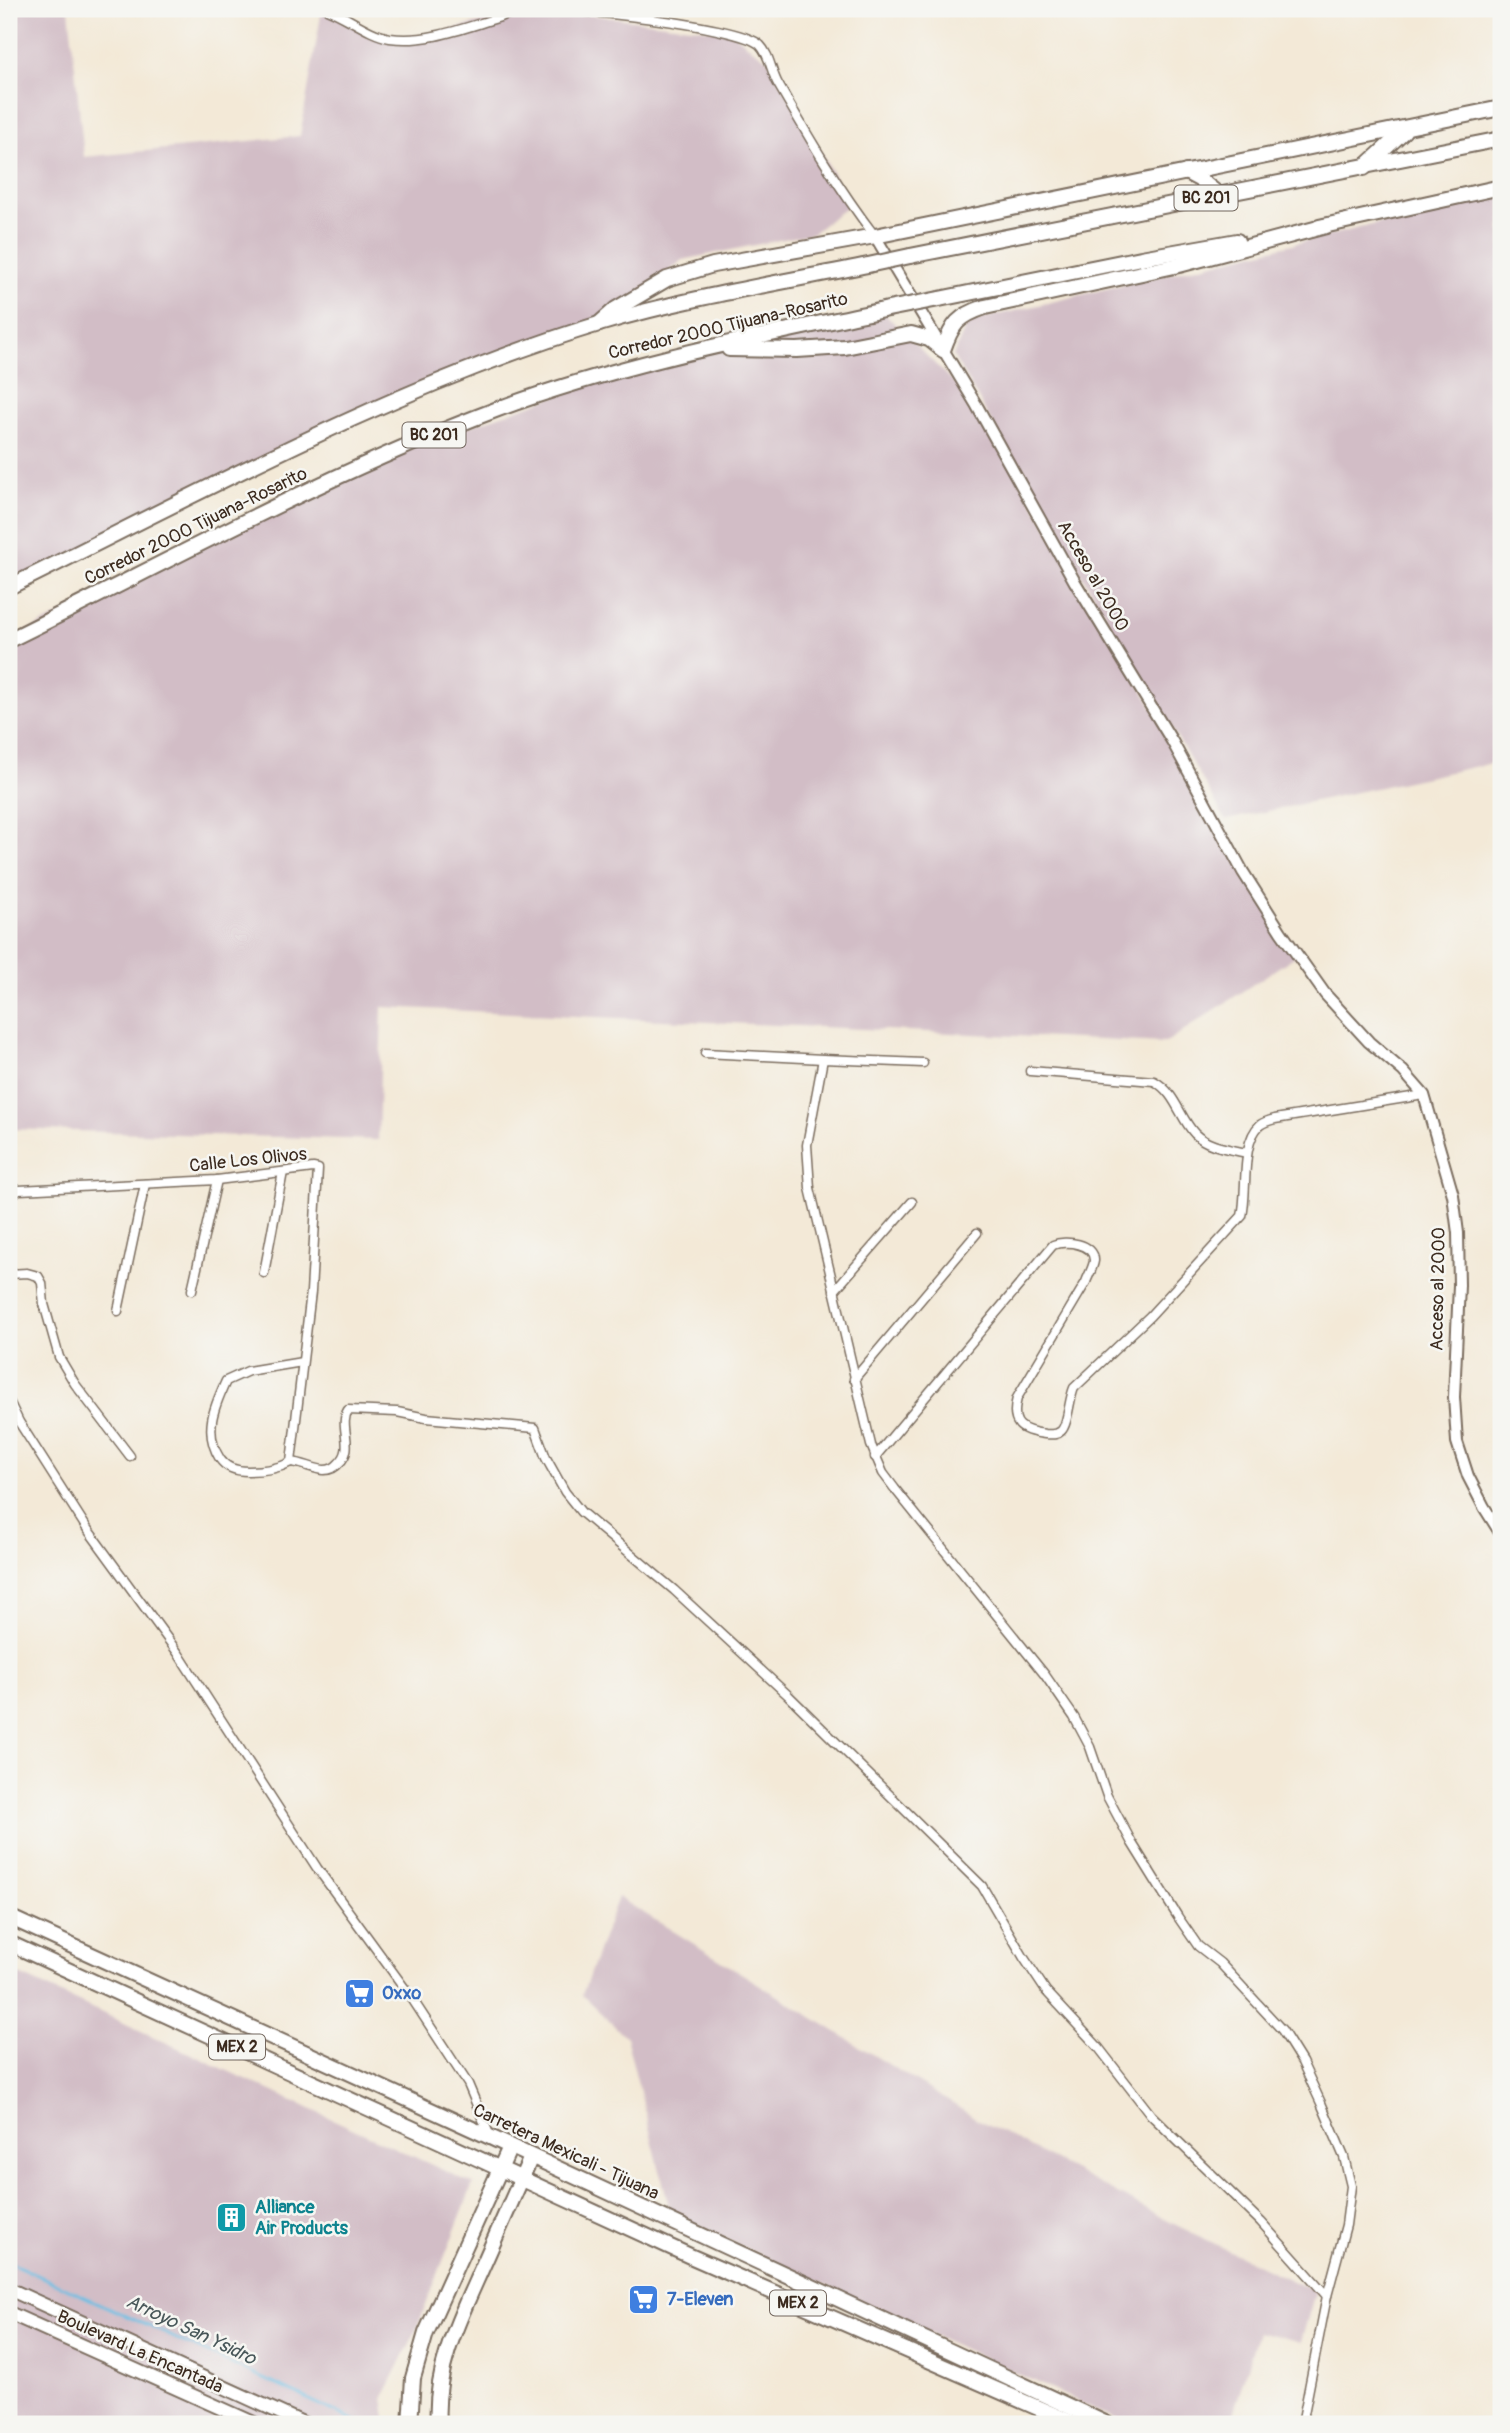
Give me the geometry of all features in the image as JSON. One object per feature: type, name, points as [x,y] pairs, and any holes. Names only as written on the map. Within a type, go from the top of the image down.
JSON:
[{"type":"main road","points":[[599,324],[616,309],[667,279],[685,273],[1501,108]]},
{"type":"main road","points":[[1364,168],[1408,128]]},
{"type":"main road","name":"Corredor 2000 Tijuana-Rosarito","points":[[9,587],[359,414],[495,360],[599,324],[686,302],[910,256],[1501,139]]},
{"type":"main road","points":[[1186,172],[1219,195]]},
{"type":"main road","name":"Corredor 2000 Tijuana-Rosarito","points":[[9,640],[393,452],[499,409],[655,360],[888,309],[1141,258],[1326,226],[1501,187]]},
{"type":"main road","points":[[714,347],[760,350],[845,347],[911,334],[929,339],[943,350],[956,321],[969,312],[1180,265],[1326,226]]},
{"type":"main road","name":"Carretera Mexicali - Tijuana","points":[[9,1917],[1107,2424]]},
{"type":"main road","name":"MEX 2","points":[[9,1943],[690,2256],[1075,2424]]},
{"type":"main road","points":[[410,2424],[414,2378],[426,2333],[510,2147]]},
{"type":"main road","points":[[438,2424],[441,2372],[453,2334],[531,2157]]},
{"type":"main road","name":"Boulevard La Encantada","points":[[9,2289],[305,2424]]},
{"type":"main road","name":"Boulevard La Encantada","points":[[9,2313],[256,2424]]},
{"type":"street","name":"Acceso al 2000","points":[[327,9],[388,38],[411,38],[452,32],[524,9],[636,17],[731,32],[760,45],[775,79],[850,204],[875,236],[943,350],[1080,590],[1172,741],[1243,872],[1280,932],[1325,994],[1369,1042],[1403,1071],[1424,1095],[1453,1195],[1458,1233],[1459,1285],[1454,1397],[1457,1442],[1468,1476],[1501,1534]]},
{"type":"street","points":[[705,1053],[923,1063]]},
{"type":"street","points":[[824,1059],[806,1161],[854,1379],[875,1457],[895,1489],[1045,1675],[1074,1717],[1090,1747],[1107,1796],[1132,1843],[1198,1946],[1220,1964],[1282,2030],[1302,2062],[1344,2157],[1351,2186],[1346,2225],[1327,2296],[1302,2424]]},
{"type":"street","points":[[1030,1071],[1154,1082],[1166,1088],[1195,1134],[1217,1146],[1247,1153]]},
{"type":"street","points":[[875,1457],[1053,1245],[1072,1242],[1093,1254],[1094,1262],[1086,1282],[1017,1398],[1014,1409],[1021,1429],[1055,1435],[1065,1427],[1074,1388],[1150,1316],[1242,1216],[1245,1205],[1247,1153],[1253,1135],[1261,1124],[1275,1119],[1424,1095]]},
{"type":"street","name":"Calle Los Olivos","points":[[9,1207],[13,1194],[24,1189],[217,1180],[313,1168],[320,1172],[311,1292],[291,1462]]},
{"type":"street","points":[[264,1273],[283,1172]]},
{"type":"street","points":[[192,1290],[217,1180]]},
{"type":"street","points":[[118,1311],[145,1184]]},
{"type":"street","points":[[834,1291],[912,1202]]},
{"type":"street","points":[[854,1379],[977,1233]]},
{"type":"street","points":[[9,1274],[27,1273],[38,1276],[43,1283],[44,1304],[59,1357],[75,1384],[130,1455]]},
{"type":"street","points":[[302,1362],[248,1371],[226,1381],[214,1407],[211,1425],[211,1441],[224,1465],[239,1471],[254,1471],[281,1468],[291,1462],[331,1470],[348,1452],[345,1415],[348,1410],[397,1412],[426,1418],[535,1428],[546,1458],[565,1492],[581,1513],[674,1590],[789,1696],[982,1886],[1046,1991],[1099,2049],[1151,2115],[1261,2222],[1327,2296]]},
{"type":"street","points":[[9,1401],[19,1422],[86,1527],[178,1653],[317,1868],[411,1997],[468,2084],[490,2137]]},
{"type":"shaded area","points":[[9,9],[69,9],[84,157],[300,136],[322,9],[388,38],[430,35],[485,21],[551,10],[731,32],[769,61],[850,204],[813,233],[683,260],[599,324],[359,414],[9,587]]},
{"type":"shaded area","points":[[1501,194],[1501,761],[1226,820],[953,356],[968,322]]},
{"type":"shaded area","points":[[881,310],[977,406],[1297,955],[1165,1043],[382,1007],[378,1140],[9,1129],[9,640],[381,457],[668,357]]},
{"type":"shaded area","points":[[618,1897],[977,2119],[1174,2224],[1315,2292],[1301,2342],[1258,2331],[1230,2424],[1127,2424],[671,2214],[626,2037],[582,1995]]},
{"type":"shaded area","points":[[9,1970],[473,2184],[415,2333],[383,2398],[387,2424],[9,2424]]},
{"type":"waterway","name":"Arroyo San Ysidro","points":[[9,2262],[362,2424]]},
{"type":"place","name":"Oxxo","points":[[359,1993]]},
{"type":"place","name":"Alliance Air Products","points":[[232,2217]]},
{"type":"place","name":"7-Eleven","points":[[644,2299]]}]
